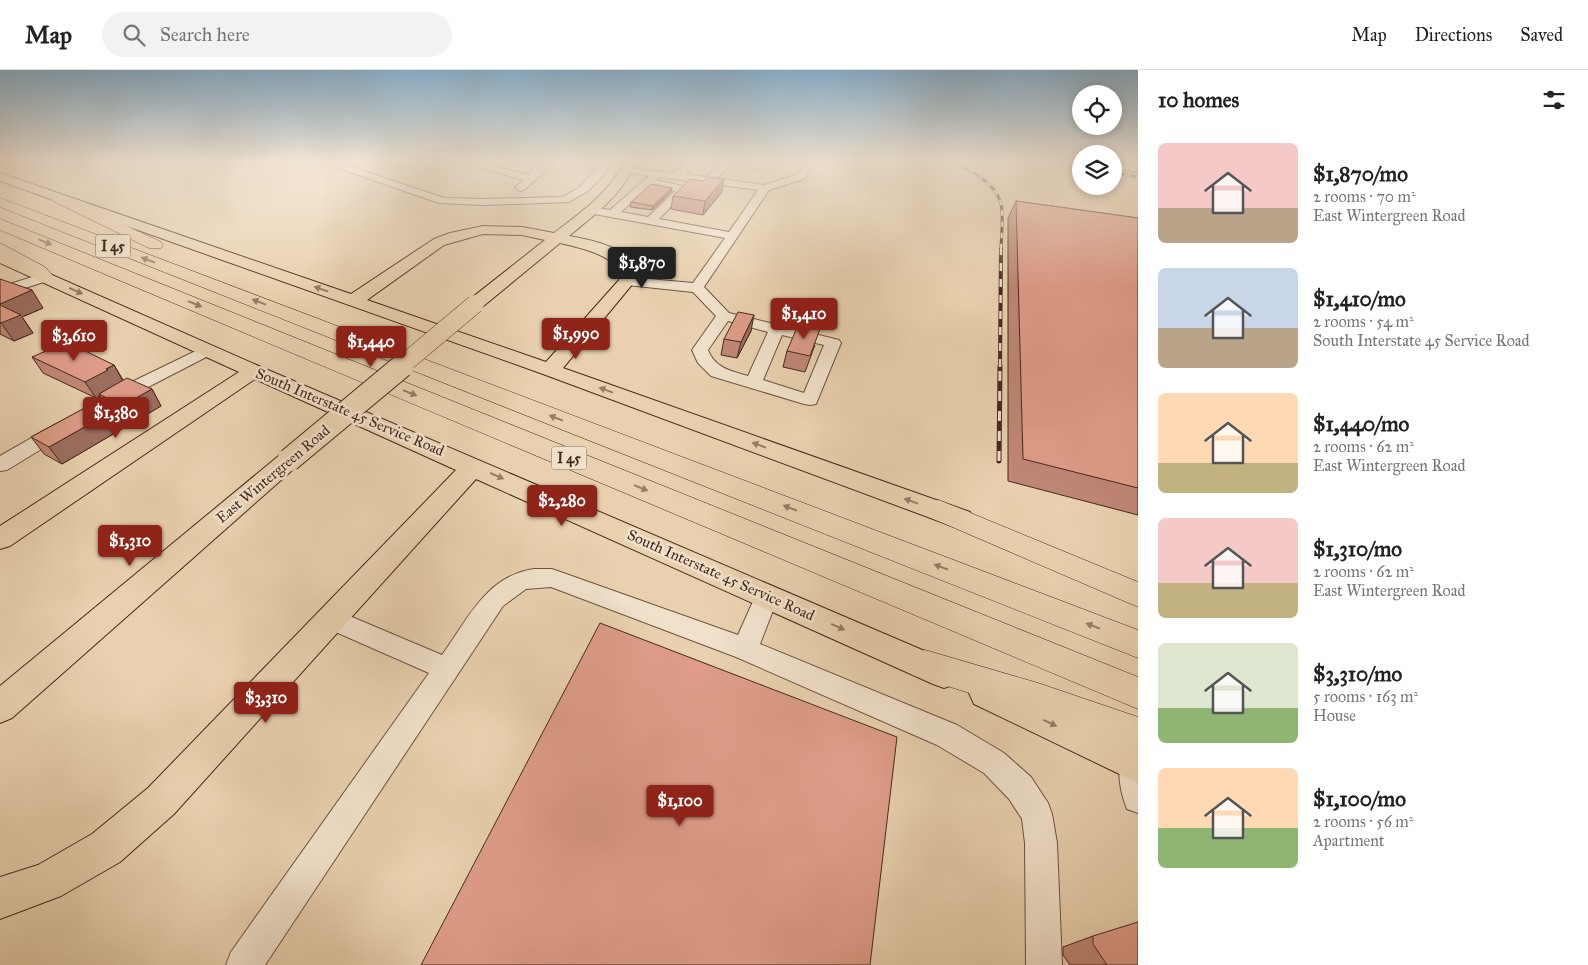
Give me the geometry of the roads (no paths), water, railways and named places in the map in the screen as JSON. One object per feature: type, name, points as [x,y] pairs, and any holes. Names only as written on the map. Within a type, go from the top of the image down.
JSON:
[{"type":"highway","name":"I 45","points":[[0,202],[1138,644]]},
{"type":"highway","points":[[66,202],[203,269],[226,290]]},
{"type":"highway","name":"I 45","points":[[0,224],[1138,693]]},
{"type":"highway","points":[[0,248],[39,271],[45,277]]},
{"type":"highway","points":[[939,510],[1138,594]]},
{"type":"highway","points":[[925,665],[1038,700],[1136,754]]},
{"type":"main road","points":[[69,202],[550,370],[1138,584]]},
{"type":"main road","name":"East Wintergreen Road","points":[[0,707],[289,460],[475,304],[601,202]]},
{"type":"main road","points":[[353,301],[433,246],[455,236],[473,232],[503,230],[558,238],[598,248],[616,256],[628,267],[627,281],[550,370]]},
{"type":"main road","name":"South Interstate 45 Service Road","points":[[0,257],[254,371],[925,665]]},
{"type":"main road","points":[[0,539],[254,371]]},
{"type":"main road","points":[[0,898],[47,882],[113,842],[161,801],[474,466]]},
{"type":"street","points":[[491,202],[512,202]]},
{"type":"street","points":[[584,202],[613,214],[731,236]]},
{"type":"street","points":[[613,214],[626,202]]},
{"type":"street","points":[[651,221],[671,202]]},
{"type":"street","points":[[697,288],[755,202]]},
{"type":"street","points":[[0,292],[45,277]]},
{"type":"street","points":[[627,281],[697,288],[724,316],[833,343],[810,400],[717,372],[704,360],[700,350],[724,316]]},
{"type":"street","points":[[753,382],[777,329]]},
{"type":"street","points":[[100,406],[125,391],[208,350]]},
{"type":"street","points":[[0,466],[75,421]]},
{"type":"street","points":[[244,965],[495,599],[508,586],[530,578],[552,578],[745,649],[948,735],[994,763],[1020,788],[1037,814],[1041,843],[1044,965]]},
{"type":"street","points":[[745,649],[767,595]]},
{"type":"street","points":[[331,618],[447,669]]},
{"type":"street","points":[[1136,754],[1138,798]]},
{"type":"railway","points":[[1000,202],[1002,215],[1001,251]]},
{"type":"railway","points":[[1000,367],[1001,249]]},
{"type":"railway","points":[[999,461],[1000,366]]}]
